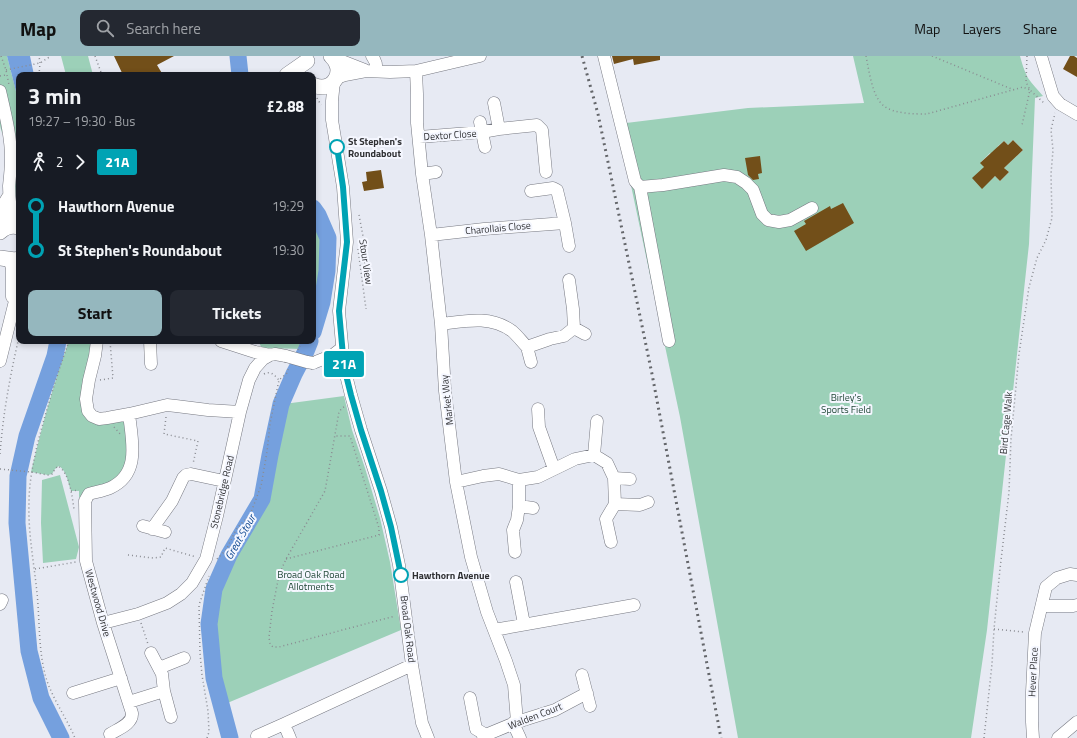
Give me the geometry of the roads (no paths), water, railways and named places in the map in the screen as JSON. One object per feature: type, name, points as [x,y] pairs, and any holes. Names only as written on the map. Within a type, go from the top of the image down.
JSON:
[{"type":"main road","points":[[316,79],[322,87],[327,86],[335,80],[338,73],[337,58]]},
{"type":"street","points":[[371,71],[377,65],[372,56]]},
{"type":"street","points":[[335,80],[345,75],[371,71],[416,71],[480,56]]},
{"type":"street","points":[[604,56],[635,181],[640,187],[669,341]]},
{"type":"street","points":[[1041,56],[1053,96],[1060,104],[1077,114]]},
{"type":"street","points":[[337,58],[371,71]]},
{"type":"street","name":"Market Way","points":[[416,71],[418,137],[441,324],[445,391],[456,482],[471,558],[487,612],[514,685],[515,723]]},
{"type":"street","name":"Broad Oak Road","points":[[335,80],[332,101],[332,120],[343,187],[347,242],[339,311],[344,367],[361,430],[391,527],[399,565],[412,665],[422,723],[428,738]]},
{"type":"street","name":"Broad Oak Road","points":[[316,84],[325,101],[332,120]]},
{"type":"street","points":[[0,91],[8,126],[5,145],[11,159],[3,205],[12,228]]},
{"type":"street","points":[[494,103],[499,129]]},
{"type":"street","name":"Dextor Close","points":[[418,137],[481,127],[499,129],[537,126],[542,130],[546,172]]},
{"type":"street","name":"Dextor Close","points":[[481,127],[485,147]]},
{"type":"street","points":[[422,174],[436,172]]},
{"type":"street","points":[[640,187],[663,185],[724,175],[737,178],[746,183],[753,190],[762,214],[768,220],[779,222],[790,220],[812,208]]},
{"type":"street","points":[[531,191],[552,188],[557,190],[569,246]]},
{"type":"street","points":[[5,195],[16,203]]},
{"type":"street","name":"Charollais Close","points":[[431,235],[484,229],[565,223]]},
{"type":"street","points":[[7,258],[12,269],[12,290],[8,329]]},
{"type":"street","points":[[569,280],[574,309],[574,328]]},
{"type":"street","points":[[0,361],[16,297]]},
{"type":"street","points":[[441,324],[479,320],[498,323],[512,331],[527,347],[531,362]]},
{"type":"street","points":[[527,347],[564,336],[574,328]]},
{"type":"street","points":[[574,328],[585,334]]},
{"type":"street","points":[[97,344],[86,399],[88,411],[92,416],[99,419],[167,405],[240,412]]},
{"type":"street","points":[[150,344],[151,364]]},
{"type":"street","points":[[230,344],[255,352],[270,355],[275,354],[292,356],[307,362],[336,364],[344,367]]},
{"type":"street","points":[[314,363],[333,355],[342,348]]},
{"type":"street","name":"Stonebridge Road","points":[[104,623],[138,614],[167,603],[181,594],[192,583],[210,560],[224,481],[247,386],[255,368],[263,359],[270,355]]},
{"type":"street","points":[[538,409],[539,427],[554,469]]},
{"type":"street","name":"Westwood Drive","points":[[110,734],[130,722],[133,717],[86,561],[80,495],[109,489],[119,483],[126,476],[132,460],[133,447],[129,414]]},
{"type":"street","points":[[594,455],[597,421]]},
{"type":"street","points":[[456,482],[499,474],[519,480],[538,477],[575,459],[594,455],[607,463],[614,478],[615,504],[606,519],[610,542]]},
{"type":"street","points":[[165,532],[147,527],[172,501],[186,474],[224,481]]},
{"type":"street","points":[[614,478],[630,479]]},
{"type":"street","points":[[515,552],[513,530],[517,520],[519,506],[519,480]]},
{"type":"street","points":[[615,504],[640,505],[648,502]]},
{"type":"street","points":[[519,506],[533,508]]},
{"type":"street","name":"Hever Place","points":[[1033,738],[1032,692],[1035,633],[1046,587],[1057,578],[1070,574],[1077,575]]},
{"type":"street","points":[[516,582],[524,624]]},
{"type":"street","points":[[494,630],[634,605]]},
{"type":"street","points":[[1042,606],[1077,605]]},
{"type":"street","points":[[151,653],[162,674],[164,691],[172,717]]},
{"type":"street","points":[[159,668],[184,658]]},
{"type":"street","points":[[257,736],[412,665]]},
{"type":"street","points":[[582,674],[590,706]]},
{"type":"street","points":[[73,693],[121,678]]},
{"type":"street","points":[[129,702],[164,691]]},
{"type":"street","name":"Walden Court","points":[[470,698],[476,729],[484,736],[515,723],[555,710],[587,693]]},
{"type":"street","points":[[1058,738],[1077,722]]},
{"type":"street","points":[[515,723],[520,738]]},
{"type":"street","points":[[284,724],[290,738]]},
{"type":"water","points":[[7,56],[30,56],[33,72],[16,72],[16,91]]},
{"type":"waterway","name":"Great Stour","points":[[238,56],[240,72]]},
{"type":"waterway","name":"Great Stour","points":[[316,212],[328,238],[327,271],[322,302],[316,322]]},
{"type":"waterway","name":"Great Stour","points":[[57,344],[55,356],[27,436],[18,476],[17,523],[29,651],[41,698],[61,738]]},
{"type":"waterway","name":"Great Stour","points":[[230,738],[214,678],[209,624],[214,589],[229,555],[262,499],[281,404],[309,344]]},
{"type":"railway","points":[[582,56],[598,114],[652,374],[721,738]]},
{"type":"place","name":"St Stephen's Roundabout","points":[[337,147]]},
{"type":"place","name":"Hawthorn Avenue","points":[[401,575]]},
{"type":"park label","name":"Birley's Sports Field","points":[[846,402]]},
{"type":"park label","name":"Broad Oak Road Allotments","points":[[311,580]]}]
